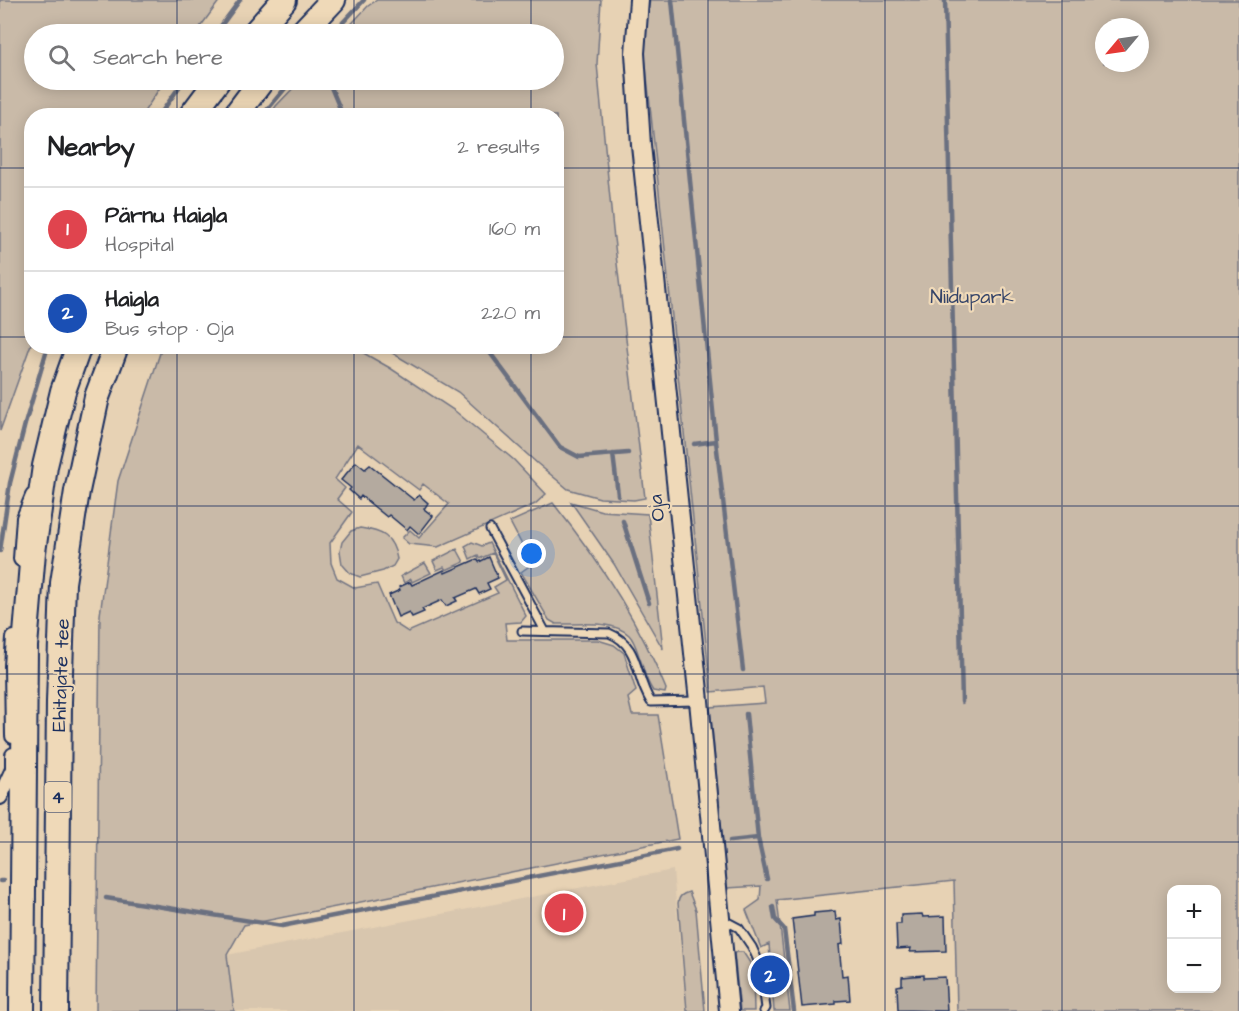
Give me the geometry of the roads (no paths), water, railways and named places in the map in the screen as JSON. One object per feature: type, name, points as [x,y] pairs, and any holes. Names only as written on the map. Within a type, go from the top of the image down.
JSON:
[{"type":"highway","points":[[263,24],[284,0]]},
{"type":"highway","points":[[310,24],[333,0]]},
{"type":"highway","points":[[197,108],[210,90]]},
{"type":"highway","points":[[241,108],[254,90]]},
{"type":"highway","name":"Ehitajate tee","points":[[22,1011],[25,646],[33,552],[45,466],[63,391],[76,354]]},
{"type":"highway","name":"Ehitajate tee","points":[[56,1011],[58,702],[63,583],[77,491],[97,397],[113,354]]},
{"type":"street","name":"Oja","points":[[639,0],[635,52],[641,145],[729,1011]]},
{"type":"street","points":[[0,797],[13,769],[12,666],[24,518],[45,466]]},
{"type":"lane","points":[[490,529],[545,631]]},
{"type":"lane","points":[[522,631],[601,632],[620,637],[628,645],[641,683],[651,702],[699,702]]},
{"type":"lane","points":[[720,918],[739,928],[752,946],[760,964],[765,1011]]},
{"type":"waterway","points":[[222,24],[240,0]]},
{"type":"waterway","points":[[341,24],[364,0]]},
{"type":"waterway","points":[[672,0],[716,441],[743,670]]},
{"type":"waterway","points":[[945,0],[962,702]]},
{"type":"waterway","points":[[165,108],[177,90]]},
{"type":"waterway","points":[[269,108],[284,90]]},
{"type":"waterway","points":[[332,90],[340,108]]},
{"type":"waterway","points":[[0,551],[10,483],[46,354]]},
{"type":"waterway","points":[[491,354],[560,447],[579,457],[628,453]]},
{"type":"waterway","points":[[694,444],[716,441]]},
{"type":"waterway","points":[[613,454],[618,495]]},
{"type":"waterway","points":[[623,521],[649,603]]},
{"type":"waterway","points":[[746,714],[758,838],[767,879]]},
{"type":"waterway","points":[[730,841],[758,838]]},
{"type":"waterway","points":[[106,898],[282,926],[677,849]]},
{"type":"waterway","points":[[773,907],[775,919],[784,929],[794,1011]]},
{"type":"place","name":"Pärnu Haigla","points":[[564,913]]},
{"type":"place","name":"Haigla","points":[[770,975]]},
{"type":"park label","name":"Niidupark","points":[[972,296]]}]
